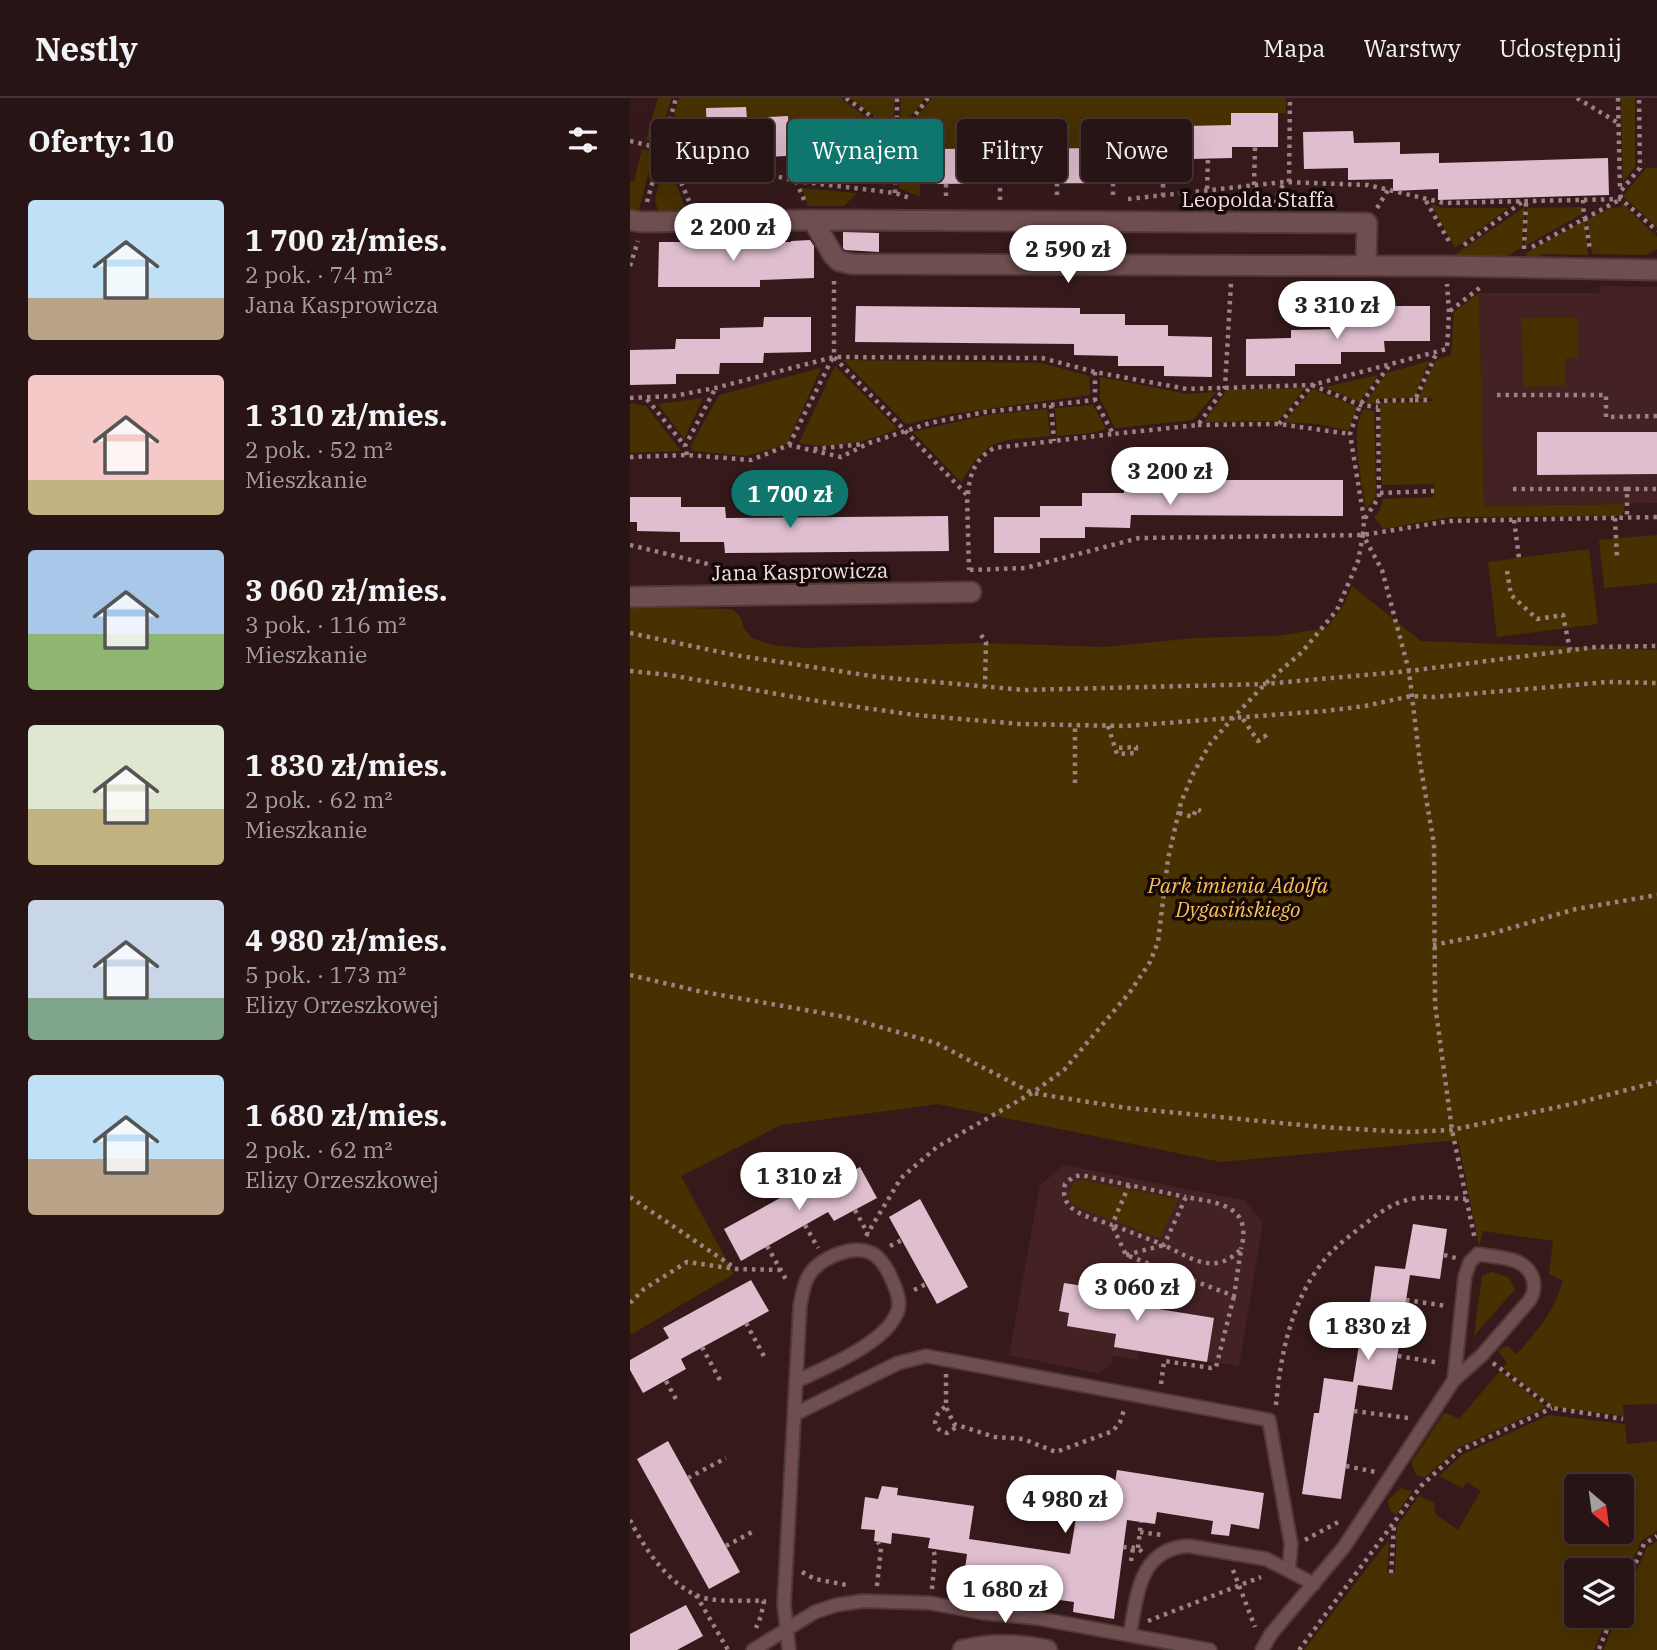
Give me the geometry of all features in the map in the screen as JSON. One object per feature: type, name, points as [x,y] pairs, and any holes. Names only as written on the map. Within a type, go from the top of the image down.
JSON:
[{"type":"street","name":"Leopolda Staffa","points":[[638,220],[1367,223],[1366,265]]},
{"type":"street","points":[[813,220],[833,255],[839,261],[852,264],[1366,265],[1657,270]]},
{"type":"street","name":"Jana Kasprowicza","points":[[630,597],[971,593]]},
{"type":"street","points":[[963,1650],[989,1645],[1014,1645],[1047,1650]]},
{"type":"lane","points":[[1039,221],[1040,265]]},
{"type":"lane","points":[[789,1650],[784,1604],[800,1305],[809,1274],[825,1261],[844,1252],[862,1250],[873,1253],[887,1269],[899,1297],[898,1312],[883,1332],[868,1344],[797,1381]]},
{"type":"lane","points":[[1262,1648],[1344,1547],[1454,1380],[1482,1355],[1530,1301],[1534,1290],[1531,1275],[1522,1263],[1478,1254],[1466,1269],[1454,1380]]},
{"type":"lane","points":[[795,1414],[898,1363],[926,1356],[1269,1420],[1292,1544],[1289,1570]]},
{"type":"lane","points":[[1131,1631],[1143,1573],[1153,1561],[1169,1550],[1189,1546],[1274,1561],[1314,1584]]},
{"type":"lane","points":[[751,1644],[815,1612],[845,1603],[875,1601],[930,1604],[1131,1631],[1210,1650]]},
{"type":"path","points":[[672,119],[676,98]]},
{"type":"path","points":[[846,98],[873,119]]},
{"type":"path","points":[[897,98],[897,119]]},
{"type":"path","points":[[911,119],[928,98]]},
{"type":"path","points":[[1289,182],[1290,98]]},
{"type":"path","points":[[1577,98],[1618,123]]},
{"type":"path","points":[[1618,98],[1621,199],[1657,231]]},
{"type":"path","points":[[1620,192],[1640,167],[1639,98]]},
{"type":"path","points":[[630,141],[651,146]]},
{"type":"path","points":[[1254,185],[1255,147]]},
{"type":"path","points":[[1207,189],[1208,159]]},
{"type":"path","points":[[774,176],[895,193],[920,202]]},
{"type":"path","points":[[630,266],[638,220],[653,182]]},
{"type":"path","points":[[679,182],[696,222]]},
{"type":"path","points":[[895,182],[895,193]]},
{"type":"path","points":[[1163,182],[1163,196]]},
{"type":"path","points":[[1101,199],[1163,196],[1289,182],[1368,185],[1444,203],[1621,199]]},
{"type":"path","points":[[1057,183],[1057,200]]},
{"type":"path","points":[[1113,183],[1113,199]]},
{"type":"path","points":[[946,184],[946,201]]},
{"type":"path","points":[[1000,184],[1000,200]]},
{"type":"path","points":[[1515,256],[1621,199]]},
{"type":"path","points":[[933,201],[955,200]]},
{"type":"path","points":[[989,200],[1012,200]]},
{"type":"path","points":[[1046,200],[1065,200]]},
{"type":"path","points":[[1425,200],[1454,252],[1524,202]]},
{"type":"path","points":[[1583,200],[1592,269]]},
{"type":"path","points":[[1524,202],[1524,251]]},
{"type":"path","points":[[789,445],[834,356],[834,268],[839,261]]},
{"type":"path","points":[[1198,425],[1225,387],[1232,265]]},
{"type":"path","points":[[630,398],[648,399],[715,388],[834,356],[1042,358],[1095,372],[1187,389],[1312,385],[1447,349],[1447,274]]},
{"type":"path","points":[[1449,312],[1485,284]]},
{"type":"path","points":[[1415,400],[1437,351]]},
{"type":"path","points":[[834,356],[967,495]]},
{"type":"path","points":[[862,1250],[868,1234],[901,1178],[918,1161],[937,1147],[1032,1093],[1064,1070],[1095,1031],[1116,1010],[1150,962],[1158,942],[1168,859],[1179,813],[1194,772],[1210,744],[1231,720],[1265,684],[1302,652],[1337,610],[1358,561],[1364,520],[1350,434],[1360,405],[1389,366]]},
{"type":"path","points":[[1095,372],[1095,400],[1113,434]]},
{"type":"path","points":[[1312,385],[1360,405],[1378,407]]},
{"type":"path","points":[[1279,424],[1312,385]]},
{"type":"path","points":[[685,446],[715,388]]},
{"type":"path","points":[[1497,395],[1606,395],[1606,417],[1657,416]]},
{"type":"path","points":[[648,399],[685,446],[687,455]]},
{"type":"path","points":[[630,457],[687,455],[751,460],[789,445],[841,457],[869,443],[905,431],[985,412],[1095,400]]},
{"type":"path","points":[[1364,520],[1378,501],[1380,493],[1378,401],[1432,400]]},
{"type":"path","points":[[1051,405],[1054,441]]},
{"type":"path","points":[[969,570],[967,495],[970,475],[985,453],[994,448],[1198,425],[1279,424],[1350,434]]},
{"type":"path","points":[[808,450],[869,443]]},
{"type":"path","points":[[1513,489],[1657,489]]},
{"type":"path","points":[[1627,489],[1627,517]]},
{"type":"path","points":[[1380,493],[1434,491]]},
{"type":"path","points":[[955,570],[1025,568],[1139,538],[1363,535],[1450,521],[1657,517]]},
{"type":"path","points":[[1615,518],[1617,558]]},
{"type":"path","points":[[1514,520],[1519,558]]},
{"type":"path","points":[[1363,535],[1382,570],[1409,671],[1434,844],[1434,1004],[1452,1130],[1478,1254]]},
{"type":"path","points":[[630,545],[753,575]]},
{"type":"path","points":[[1507,571],[1511,594],[1537,619],[1563,615],[1570,650]]},
{"type":"path","points":[[630,633],[734,656],[878,677],[1024,690],[1265,684],[1409,671],[1596,647],[1657,646]]},
{"type":"path","points":[[981,635],[986,642],[985,687]]},
{"type":"path","points":[[630,670],[915,715],[1108,726],[1243,719],[1352,708],[1411,696],[1434,698],[1608,682],[1657,683]]},
{"type":"path","points":[[1243,719],[1258,741],[1265,736],[1268,740]]},
{"type":"path","points":[[1075,725],[1075,783]]},
{"type":"path","points":[[1108,726],[1115,748]]},
{"type":"path","points":[[1179,813],[1194,817],[1196,809],[1201,811]]},
{"type":"path","points":[[1433,945],[1490,934],[1576,909],[1657,895]]},
{"type":"path","points":[[630,975],[698,991],[845,1017],[936,1042],[1032,1093],[1127,1108],[1322,1127],[1407,1132],[1452,1130],[1581,1102],[1657,1082]]},
{"type":"path","points":[[1160,1392],[1164,1361],[1216,1367],[1234,1296],[1241,1249],[1243,1230],[1236,1211],[1227,1205],[1081,1175],[1073,1177],[1065,1184],[1065,1201],[1070,1209],[1164,1245],[1197,1261],[1222,1263],[1241,1249]]},
{"type":"path","points":[[1129,1185],[1112,1225],[1126,1255],[1234,1296]]},
{"type":"path","points":[[630,1197],[736,1269]]},
{"type":"path","points":[[1164,1245],[1186,1197]]},
{"type":"path","points":[[1275,1410],[1280,1370],[1291,1325],[1309,1284],[1323,1261],[1360,1228],[1397,1203],[1419,1198],[1466,1199]]},
{"type":"path","points":[[855,1210],[868,1234]]},
{"type":"path","points":[[805,1225],[825,1261]]},
{"type":"path","points":[[1126,1255],[1164,1245]]},
{"type":"path","points":[[767,1246],[800,1305]]},
{"type":"path","points":[[630,1303],[644,1289],[687,1262],[736,1269],[781,1270]]},
{"type":"path","points":[[1406,1300],[1462,1308]]},
{"type":"path","points":[[746,1323],[766,1360]]},
{"type":"path","points":[[702,1348],[721,1382]]},
{"type":"path","points":[[1482,1355],[1552,1408],[1623,1419]]},
{"type":"path","points":[[1398,1356],[1455,1366]]},
{"type":"path","points":[[946,1377],[946,1407],[951,1421],[958,1426],[995,1437],[1023,1440],[1056,1452],[1112,1431],[1121,1422],[1125,1409]]},
{"type":"path","points":[[666,1381],[678,1403]]},
{"type":"path","points":[[946,1407],[936,1416],[936,1428],[939,1432],[947,1433],[958,1426]]},
{"type":"path","points":[[1299,1650],[1421,1486],[1460,1451],[1552,1408]]},
{"type":"path","points":[[1354,1411],[1426,1421]]},
{"type":"path","points":[[688,1478],[726,1458]]},
{"type":"path","points":[[1346,1466],[1391,1474]]},
{"type":"path","points":[[1301,1542],[1354,1513],[1363,1518]]},
{"type":"path","points":[[630,1520],[644,1547],[685,1591],[708,1599],[764,1601],[751,1644]]},
{"type":"path","points":[[1124,1546],[1138,1548],[1141,1522]]},
{"type":"path","points":[[1391,1573],[1394,1525]]},
{"type":"path","points":[[726,1546],[752,1532]]},
{"type":"path","points":[[1634,1567],[1644,1544],[1657,1536]]},
{"type":"path","points":[[876,1588],[881,1548],[878,1542]]},
{"type":"path","points":[[1131,1566],[1133,1548]]},
{"type":"path","points":[[930,1604],[936,1556],[933,1549]]},
{"type":"path","points":[[1131,1631],[1270,1573],[1274,1561]]},
{"type":"path","points":[[798,1567],[806,1576],[853,1586]]},
{"type":"path","points":[[1239,1585],[1262,1648]]},
{"type":"path","points":[[864,1587],[889,1590]]},
{"type":"path","points":[[695,1594],[728,1650]]},
{"type":"path","points":[[1599,1650],[1608,1628]]},
{"type":"shaded area","points":[[1600,286],[1657,287],[1657,503],[1484,506],[1479,293],[1599,293]]},
{"type":"shaded area","points":[[1064,1165],[1244,1200],[1263,1222],[1239,1366],[1139,1351],[1137,1360],[1113,1356],[1111,1365],[1098,1373],[1009,1355],[1040,1185]]},
{"type":"green space","points":[[658,98],[671,98],[665,119],[652,119]]},
{"type":"green space","points":[[679,98],[840,98],[869,119],[788,119],[788,116],[747,118],[746,107],[706,109],[706,119],[673,119]]},
{"type":"green space","points":[[850,98],[894,98],[894,119],[878,119]]},
{"type":"green space","points":[[901,98],[925,98],[909,119],[900,119]]},
{"type":"green space","points":[[932,98],[1286,98],[1286,113],[1231,113],[1231,125],[1192,126],[1192,119],[1081,119],[1081,148],[1067,148],[1067,119],[957,119],[957,149],[943,149],[943,119],[916,119]]},
{"type":"green space","points":[[1621,98],[1635,98],[1635,167],[1623,181]]},
{"type":"green space","points":[[651,122],[651,141],[646,139]]},
{"type":"green space","points":[[642,149],[651,151],[651,163],[638,213],[630,211],[630,181],[634,182]]},
{"type":"green space","points":[[1646,168],[1657,168],[1657,227],[1623,196]]},
{"type":"green space","points":[[659,182],[676,182],[687,213],[659,214],[655,201]]},
{"type":"green space","points":[[899,182],[920,182],[920,197],[899,188]]},
{"type":"green space","points":[[802,188],[857,193],[844,206],[808,206]]},
{"type":"green space","points":[[1622,203],[1657,237],[1657,249],[1645,255],[1592,254],[1587,220],[1610,208],[1622,207]]},
{"type":"green space","points":[[1431,204],[1442,208],[1508,208],[1455,248]]},
{"type":"green space","points":[[1525,207],[1522,247],[1497,262],[1454,260],[1456,254]]},
{"type":"green space","points":[[1582,207],[1582,214],[1525,246],[1527,208]]},
{"type":"green space","points":[[1585,220],[1588,255],[1542,254],[1535,261],[1526,261],[1526,253]]},
{"type":"green space","points":[[1479,293],[1484,506],[1624,504],[1624,511],[1620,516],[1450,517],[1383,529],[1374,517],[1380,510],[1383,499],[1434,497],[1434,484],[1382,485],[1380,403],[1432,401],[1432,398],[1418,399],[1436,360],[1451,355],[1454,312]]},
{"type":"green space","points":[[1577,317],[1578,357],[1565,358],[1565,386],[1523,387],[1522,318]]},
{"type":"green space","points":[[843,360],[1041,363],[1089,376],[1090,395],[951,414],[906,424]]},
{"type":"green space","points":[[1429,361],[1414,398],[1376,399],[1375,404],[1365,403],[1387,373]]},
{"type":"green space","points":[[835,366],[898,429],[849,444],[824,446],[799,443]]},
{"type":"green space","points":[[821,368],[787,444],[747,456],[692,451],[691,446],[719,395]]},
{"type":"green space","points":[[1379,375],[1359,402],[1325,387]]},
{"type":"green space","points":[[1100,377],[1187,394],[1216,392],[1193,420],[1115,428],[1100,398]]},
{"type":"green space","points":[[1305,388],[1278,421],[1204,422],[1227,390]]},
{"type":"green space","points":[[1313,389],[1357,407],[1348,431],[1318,424],[1284,422]]},
{"type":"green space","points":[[703,398],[684,439],[658,404]]},
{"type":"green space","points":[[630,403],[646,406],[681,451],[630,453]]},
{"type":"green space","points":[[1093,405],[1106,429],[1057,436],[1055,408]]},
{"type":"green space","points":[[1047,409],[1050,436],[997,443],[980,456],[961,482],[913,432],[987,415]]},
{"type":"green space","points":[[1365,409],[1374,412],[1376,488],[1375,498],[1366,509],[1357,441],[1360,416]]},
{"type":"green space","points":[[1657,535],[1657,583],[1604,588],[1599,540]]},
{"type":"green space","points":[[1589,549],[1598,624],[1497,637],[1488,562]]},
{"type":"green space","name":"Park imienia Adolfa Dygasińskiego","points":[[1352,586],[1421,641],[1657,650],[1657,1404],[1623,1405],[1624,1416],[1554,1407],[1503,1368],[1507,1363],[1498,1350],[1507,1346],[1517,1354],[1544,1320],[1563,1281],[1549,1274],[1553,1241],[1483,1231],[1479,1246],[1458,1140],[1221,1162],[938,1104],[781,1125],[681,1176],[734,1274],[630,1335],[630,607],[732,609],[740,616],[744,628],[752,638],[772,645],[803,648],[982,643],[1104,647],[1195,638],[1277,636],[1327,628],[1342,608]]},
{"type":"green space","points":[[1082,1180],[1178,1199],[1160,1238],[1075,1206],[1068,1193],[1074,1183]]},
{"type":"green space","points":[[1492,1272],[1508,1277],[1515,1289],[1474,1336],[1482,1275]]},
{"type":"green space","points":[[1500,1371],[1546,1407],[1458,1448],[1425,1477],[1417,1476],[1411,1463],[1443,1414],[1447,1413],[1459,1419]]},
{"type":"green space","points":[[1549,1415],[1625,1424],[1627,1444],[1657,1441],[1657,1531],[1641,1541],[1634,1558],[1564,1558],[1564,1628],[1603,1628],[1594,1650],[1304,1650],[1389,1540],[1387,1573],[1395,1573],[1397,1526],[1419,1496],[1434,1503],[1436,1515],[1458,1530],[1481,1491],[1467,1482],[1463,1488],[1439,1476],[1462,1455]]},
{"type":"green space","points":[[1401,1488],[1412,1491],[1396,1515],[1387,1501]]},
{"type":"green space","points":[[1657,1541],[1657,1650],[1603,1650],[1612,1628],[1634,1628],[1634,1577],[1647,1547]]},
{"type":"building","points":[[746,107],[747,118],[788,116],[788,169],[786,156],[774,157],[774,119],[706,119],[706,108]]},
{"type":"building","points":[[1231,113],[1278,113],[1278,147],[1232,147],[1232,158],[1192,159],[1192,126],[1231,125]]},
{"type":"building","points":[[1353,131],[1354,143],[1400,142],[1400,154],[1439,153],[1439,163],[1608,158],[1609,195],[1438,200],[1438,189],[1393,191],[1393,179],[1348,180],[1348,168],[1304,169],[1303,132]]},
{"type":"building","points":[[1067,148],[1081,148],[1081,182],[1144,183],[919,184],[943,182],[943,149],[957,149],[957,182],[1067,182]]},
{"type":"building","points":[[843,232],[879,233],[879,252],[845,250]]},
{"type":"building","points":[[810,240],[814,246],[814,278],[760,280],[760,287],[658,287],[659,242]]},
{"type":"building","points":[[856,306],[1080,308],[1080,314],[1125,314],[1125,325],[1168,325],[1168,336],[1212,337],[1212,377],[1164,376],[1164,366],[1118,366],[1118,356],[1074,355],[1074,344],[855,342]]},
{"type":"building","points":[[1383,306],[1430,306],[1430,341],[1384,341],[1385,352],[1341,352],[1341,364],[1295,364],[1295,376],[1246,376],[1246,339],[1291,338],[1291,330],[1339,329],[1339,318],[1383,318]]},
{"type":"building","points":[[764,317],[811,317],[811,352],[764,353],[763,363],[720,363],[719,374],[676,374],[676,384],[630,385],[630,350],[675,349],[676,339],[720,339],[720,328],[763,327]]},
{"type":"building","points":[[1537,432],[1657,432],[1657,474],[1537,475]]},
{"type":"building","points":[[1124,480],[1343,480],[1343,516],[1131,515],[1130,528],[1085,527],[1085,538],[1040,538],[1040,553],[994,553],[994,517],[1040,517],[1040,506],[1082,506],[1082,493],[1124,493]]},
{"type":"building","points":[[630,497],[681,497],[681,507],[725,507],[726,518],[948,516],[949,551],[725,553],[724,542],[680,542],[680,532],[637,531],[637,522],[630,522]]},
{"type":"building","points":[[860,1167],[877,1198],[834,1221],[828,1212],[741,1261],[724,1229],[811,1181],[817,1190]]},
{"type":"building","points":[[920,1199],[968,1287],[937,1304],[889,1217]]},
{"type":"building","points":[[1413,1224],[1447,1229],[1440,1279],[1410,1275],[1392,1390],[1358,1385],[1341,1499],[1302,1494],[1314,1413],[1319,1413],[1324,1378],[1353,1382],[1366,1302],[1370,1302],[1375,1266],[1405,1269]]},
{"type":"building","points":[[751,1280],[769,1311],[681,1359],[686,1369],[643,1393],[630,1370],[630,1360],[669,1338],[663,1328]]},
{"type":"building","points":[[1064,1283],[1136,1294],[1134,1305],[1214,1318],[1207,1362],[1114,1347],[1116,1334],[1067,1326],[1069,1313],[1059,1311]]},
{"type":"building","points":[[668,1441],[740,1572],[709,1589],[637,1459]]},
{"type":"building","points":[[1117,1470],[1264,1493],[1259,1529],[1231,1524],[1229,1536],[1211,1534],[1213,1521],[1157,1512],[1155,1524],[1127,1520],[1114,1619],[1073,1612],[1074,1602],[1031,1596],[1033,1586],[997,1580],[995,1591],[978,1589],[979,1578],[964,1576],[967,1554],[928,1548],[930,1538],[892,1533],[891,1544],[874,1541],[875,1530],[861,1529],[865,1497],[878,1499],[882,1486],[898,1488],[897,1495],[974,1506],[969,1539],[1070,1554],[1079,1500],[1112,1500]]},
{"type":"building","points":[[686,1605],[703,1636],[677,1650],[630,1650],[630,1634]]}]
